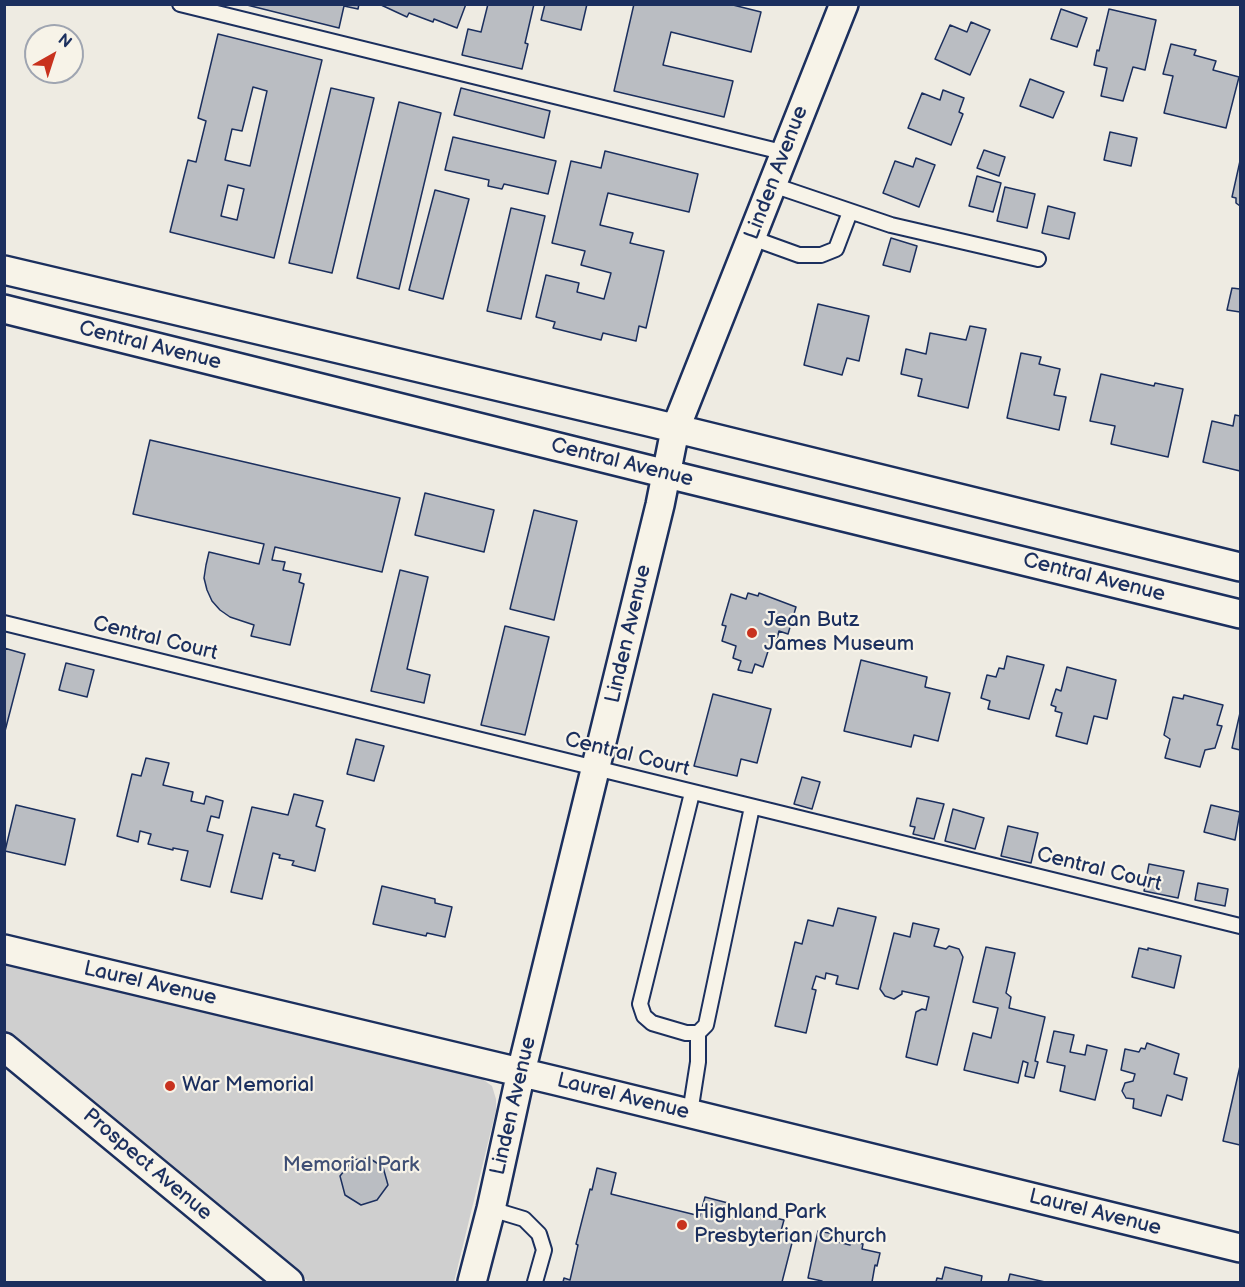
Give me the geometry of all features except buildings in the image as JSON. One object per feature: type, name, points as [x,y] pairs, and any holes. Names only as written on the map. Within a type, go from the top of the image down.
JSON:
[{"type":"street","name":"Linden Avenue","points":[[472,1282],[667,474],[675,430],[844,4]]},
{"type":"street","name":"Central Avenue","points":[[4,270],[1240,567]]},
{"type":"street","name":"Central Avenue","points":[[4,309],[1240,614]]},
{"type":"street","name":"Laurel Avenue","points":[[4,949],[521,1072],[1240,1248]]},
{"type":"street","name":"Prospect Avenue","points":[[4,1047],[289,1282]]},
{"type":"lane","points":[[180,4],[786,153]]},
{"type":"lane","points":[[773,185],[891,225],[1038,259]]},
{"type":"lane","points":[[752,238],[799,255],[821,255],[836,249],[850,212]]},
{"type":"lane","name":"Central Court","points":[[4,623],[1240,926]]},
{"type":"lane","points":[[692,793],[640,1004],[644,1016],[652,1023],[686,1033],[698,1033],[706,1025],[752,807]]},
{"type":"lane","points":[[690,1113],[698,1062],[698,1033]]},
{"type":"lane","points":[[491,1209],[524,1219],[539,1234],[544,1250],[535,1282]]},
{"type":"green space","name":"Memorial Park","points":[[5,962],[481,1078],[492,1086],[496,1099],[496,1110],[454,1282],[309,1282],[5,1031]]},
{"type":"place","name":"Jean Butz James Museum","points":[[752,633]]},
{"type":"place","name":"War Memorial","points":[[170,1086]]},
{"type":"place","name":"Highland Park Presbyterian Church","points":[[682,1225]]}]
